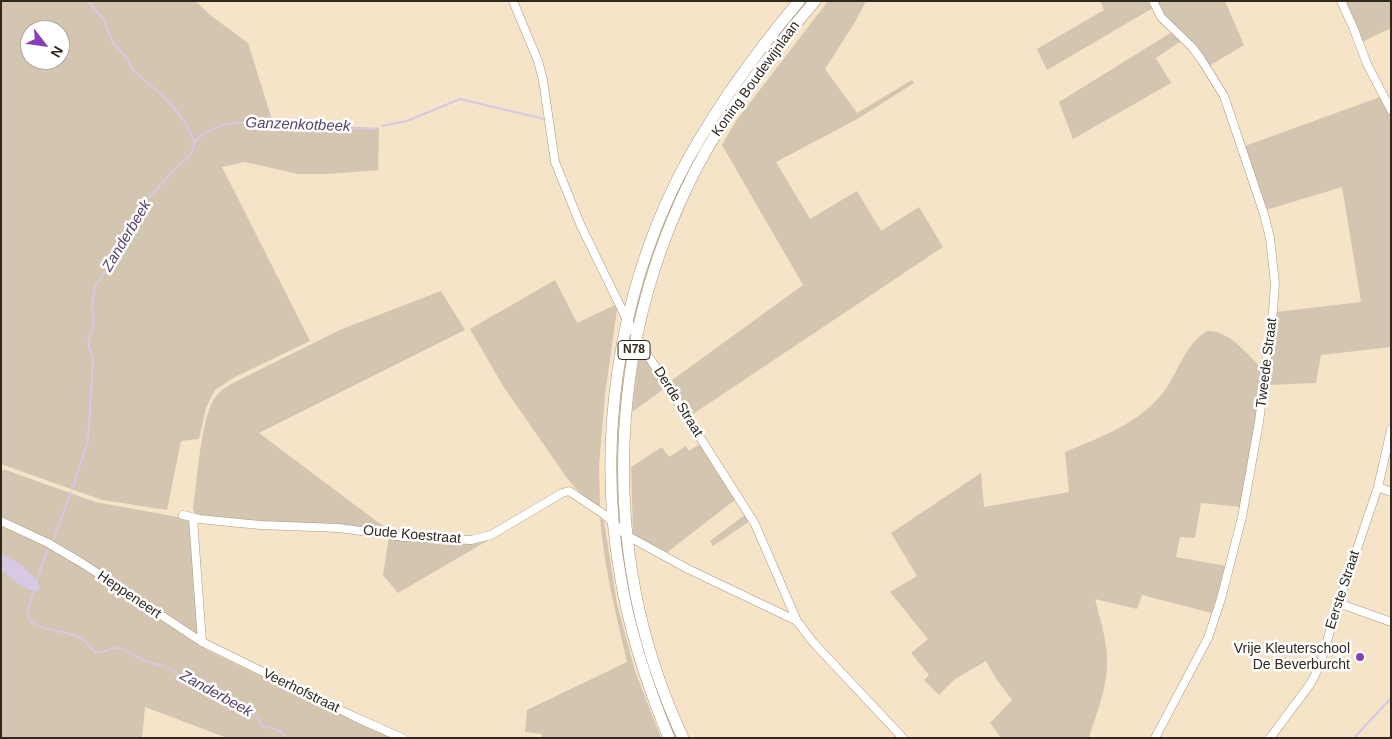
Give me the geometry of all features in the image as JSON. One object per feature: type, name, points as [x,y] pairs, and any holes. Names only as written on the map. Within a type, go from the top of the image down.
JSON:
[{"type":"main road","name":"Koning Boudewijnlaan","points":[[669,738],[644,674],[628,614],[620,574],[614,524],[612,484],[613,413],[627,320],[657,226],[699,140],[722,102],[799,1]]},
{"type":"main road","name":"Koning Boudewijnlaan","points":[[683,738],[661,685],[645,634],[632,577],[626,535],[624,435],[630,371],[636,336],[656,264],[668,231],[696,169],[732,109],[815,1]]},
{"type":"street","name":"Derde Straat","points":[[512,1],[538,61],[544,80],[555,162],[581,226],[627,320],[755,524],[798,621],[812,641],[903,738]]},
{"type":"street","name":"Tweede Straat","points":[[1153,1],[1160,17],[1192,47],[1224,96],[1247,160],[1266,222],[1270,238],[1275,284],[1260,422],[1242,517],[1221,599],[1208,638],[1155,738]]},
{"type":"street","points":[[1341,1],[1354,27],[1373,79],[1391,110]]},
{"type":"street","name":"Eerste Straat","points":[[1270,738],[1315,677],[1378,487],[1391,430]]},
{"type":"street","points":[[1378,487],[1391,492]]},
{"type":"street","name":"Oude Koestraat","points":[[193,518],[260,526],[339,528],[406,537],[471,540],[491,535],[568,491],[605,515],[626,535],[688,569],[798,621]]},
{"type":"street","points":[[183,515],[193,518],[202,642]]},
{"type":"street","name":"Heppeneert","points":[[1,521],[48,543],[82,563],[202,642]]},
{"type":"street","points":[[1338,603],[1391,622]]},
{"type":"street","name":"Veerhofstraat","points":[[202,642],[354,717],[402,738]]},
{"type":"shaded area","points":[[1,1],[196,1],[210,15],[248,43],[273,123],[379,128],[378,170],[298,174],[245,162],[222,167],[310,341],[235,377],[215,390],[206,408],[199,439],[181,441],[167,510],[102,500],[1,464]]},
{"type":"shaded area","points":[[804,1],[811,1],[724,116],[636,320],[632,320],[653,246],[681,180],[734,91]]},
{"type":"shaded area","points":[[828,1],[866,1],[825,69],[857,113],[912,80],[914,83],[859,118],[776,162],[810,219],[857,191],[881,231],[919,207],[943,247],[690,416],[668,383],[803,285],[722,145],[736,121]]},
{"type":"shaded area","points":[[1097,1],[1151,1],[1153,8],[1047,70],[1037,49],[1104,10],[1101,3]]},
{"type":"shaded area","points":[[1156,1],[1225,1],[1244,45],[1209,66],[1162,13]]},
{"type":"shaded area","points":[[1344,1],[1391,1],[1391,28],[1362,42]]},
{"type":"shaded area","points":[[1172,32],[1181,41],[1156,58],[1171,83],[1073,139],[1059,102]]},
{"type":"shaded area","points":[[1380,97],[1391,115],[1391,347],[1321,355],[1316,383],[1267,385],[1276,312],[1361,302],[1342,187],[1266,210],[1245,146]]},
{"type":"shaded area","points":[[555,280],[577,323],[615,305],[617,309],[605,395],[599,465],[600,506],[597,508],[564,474],[503,386],[470,329]]},
{"type":"shaded area","points":[[441,291],[465,330],[259,433],[391,532],[250,522],[195,515],[193,508],[203,433],[211,405],[219,392],[231,384],[342,329]]},
{"type":"shaded area","points":[[1207,331],[1224,335],[1231,339],[1264,371],[1241,507],[1201,503],[1195,538],[1180,537],[1176,557],[1226,566],[1212,613],[1142,595],[1137,609],[1095,599],[1106,645],[1107,671],[1101,700],[1089,738],[1001,738],[990,723],[1012,700],[986,661],[955,679],[939,695],[924,680],[929,675],[911,653],[928,639],[890,592],[917,576],[891,533],[981,473],[984,507],[1069,492],[1065,452],[1120,428],[1144,412],[1165,390],[1194,342]]},
{"type":"shaded area","points":[[630,337],[632,340],[621,521],[618,522],[615,494],[618,396]]},
{"type":"shaded area","points":[[641,358],[646,360],[665,388],[632,412],[638,361]]},
{"type":"shaded area","points":[[701,443],[736,499],[665,554],[633,535],[631,467],[662,447],[669,457],[686,446],[689,451]]},
{"type":"shaded area","points":[[3,470],[95,502],[189,519],[198,637],[20,526],[1,517],[1,473]]},
{"type":"shaded area","points":[[746,514],[750,521],[713,546],[710,541]]},
{"type":"shaded area","points":[[600,518],[604,521],[617,604],[635,671],[661,738],[541,738],[542,734],[525,732],[527,710],[627,662],[607,572]]},
{"type":"shaded area","points":[[1,524],[67,557],[207,650],[316,703],[395,738],[227,738],[145,707],[142,738],[1,738]]},
{"type":"shaded area","points":[[620,536],[623,537],[680,738],[674,738],[656,695],[626,592]]},
{"type":"shaded area","points":[[389,537],[487,538],[487,541],[398,593],[383,575]]},
{"type":"shaded area","points":[[1,553],[18,563],[33,576],[40,586],[38,591],[23,587],[1,570]]},
{"type":"waterway","name":"Zanderbeek","points":[[73,487],[88,440],[93,361],[88,342],[94,324],[92,304],[95,287],[122,246],[148,198],[191,154],[194,146],[194,141],[187,126],[179,114],[162,95],[132,69],[129,61],[112,41],[104,20],[88,1]]},
{"type":"waterway","name":"Ganzenkotbeek","points":[[382,126],[407,121],[460,99],[544,119]]},
{"type":"waterway","name":"Ganzenkotbeek","points":[[195,141],[206,132],[218,127],[244,123],[299,127],[377,128]]},
{"type":"waterway","name":"Zanderbeek","points":[[53,541],[71,492]]},
{"type":"waterway","name":"Zanderbeek","points":[[36,582],[47,551]]},
{"type":"waterway","name":"Zanderbeek","points":[[34,589],[27,614],[31,622],[36,625],[79,637],[98,653],[114,648],[120,649],[143,660],[163,666]]},
{"type":"waterway","name":"Zanderbeek","points":[[168,668],[229,703],[252,713],[258,717],[261,725],[278,730],[287,738]]},
{"type":"waterway","points":[[1354,738],[1391,698]]},
{"type":"place","name":"Vrije Kleuterschool De Beverburcht","points":[[1360,657]]}]
